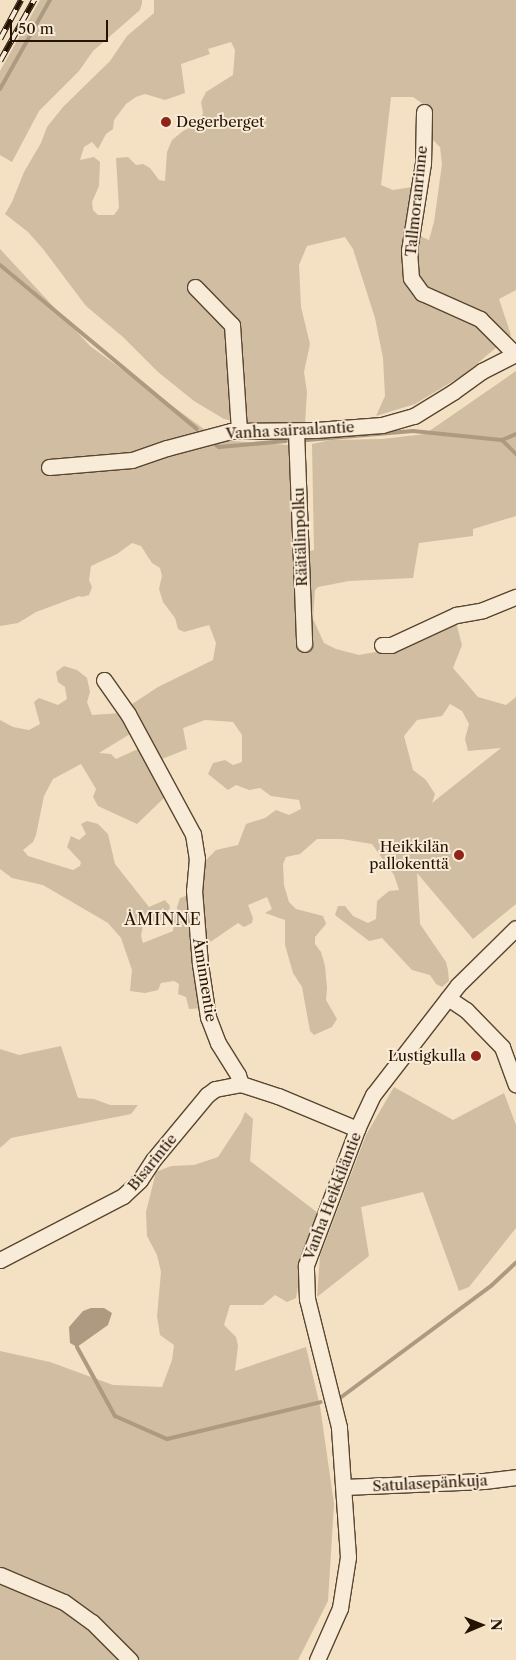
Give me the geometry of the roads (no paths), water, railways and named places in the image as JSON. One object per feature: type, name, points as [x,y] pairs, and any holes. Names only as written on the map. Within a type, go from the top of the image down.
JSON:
[{"type":"street","name":"Tallmoranrinne","points":[[424,112],[423,163],[408,250],[411,278],[422,293],[480,319],[515,354]]},
{"type":"street","points":[[195,287],[232,325],[238,431]]},
{"type":"street","name":"Vanha sairaalantie","points":[[48,467],[132,460],[167,448],[231,431],[296,431],[382,425],[414,416],[453,392],[482,371],[515,354]]},
{"type":"street","name":"Räätälinpolku","points":[[296,431],[304,644]]},
{"type":"street","points":[[382,645],[391,645],[456,615],[483,610],[516,597]]},
{"type":"street","name":"Åminnentie","points":[[104,680],[128,714],[193,834],[198,858],[194,890],[200,964],[208,1016],[218,1043],[238,1075],[241,1084]]},
{"type":"street","name":"Vanha Heikkiläntie","points":[[317,1660],[340,1608],[348,1558],[338,1427],[309,1306],[305,1276],[306,1265],[356,1129],[373,1096],[458,985],[516,928]]},
{"type":"street","points":[[448,998],[466,1010],[502,1047],[516,1085]]},
{"type":"street","points":[[241,1084],[278,1096],[356,1129]]},
{"type":"street","name":"Bisarintie","points":[[0,1260],[123,1196],[140,1180],[153,1160],[207,1095],[215,1089],[241,1084]]},
{"type":"street","name":"Satulasepänkuja","points":[[344,1486],[484,1481],[516,1477]]},
{"type":"street","points":[[0,1575],[64,1602],[98,1627],[130,1660]]},
{"type":"waterway","points":[[0,89],[50,0]]},
{"type":"waterway","points":[[0,265],[197,429]]},
{"type":"waterway","points":[[307,440],[413,431],[502,440],[516,454]]},
{"type":"waterway","points":[[502,440],[516,434]]},
{"type":"waterway","points":[[216,445],[219,447],[286,441]]},
{"type":"waterway","points":[[340,1398],[492,1285],[516,1263]]},
{"type":"waterway","points":[[77,1347],[115,1416],[167,1439],[321,1402]]},
{"type":"railway","points":[[0,39],[21,0]]},
{"type":"railway","points":[[0,61],[34,0]]},
{"type":"place","name":"Degerberget","points":[[166,122]]},
{"type":"place","name":"Heikkilän pallokenttä","points":[[459,855]]},
{"type":"place","name":"Lustigkulla","points":[[476,1056]]},
{"type":"district","name":"ÅMINNE","points":[[163,919]]}]
